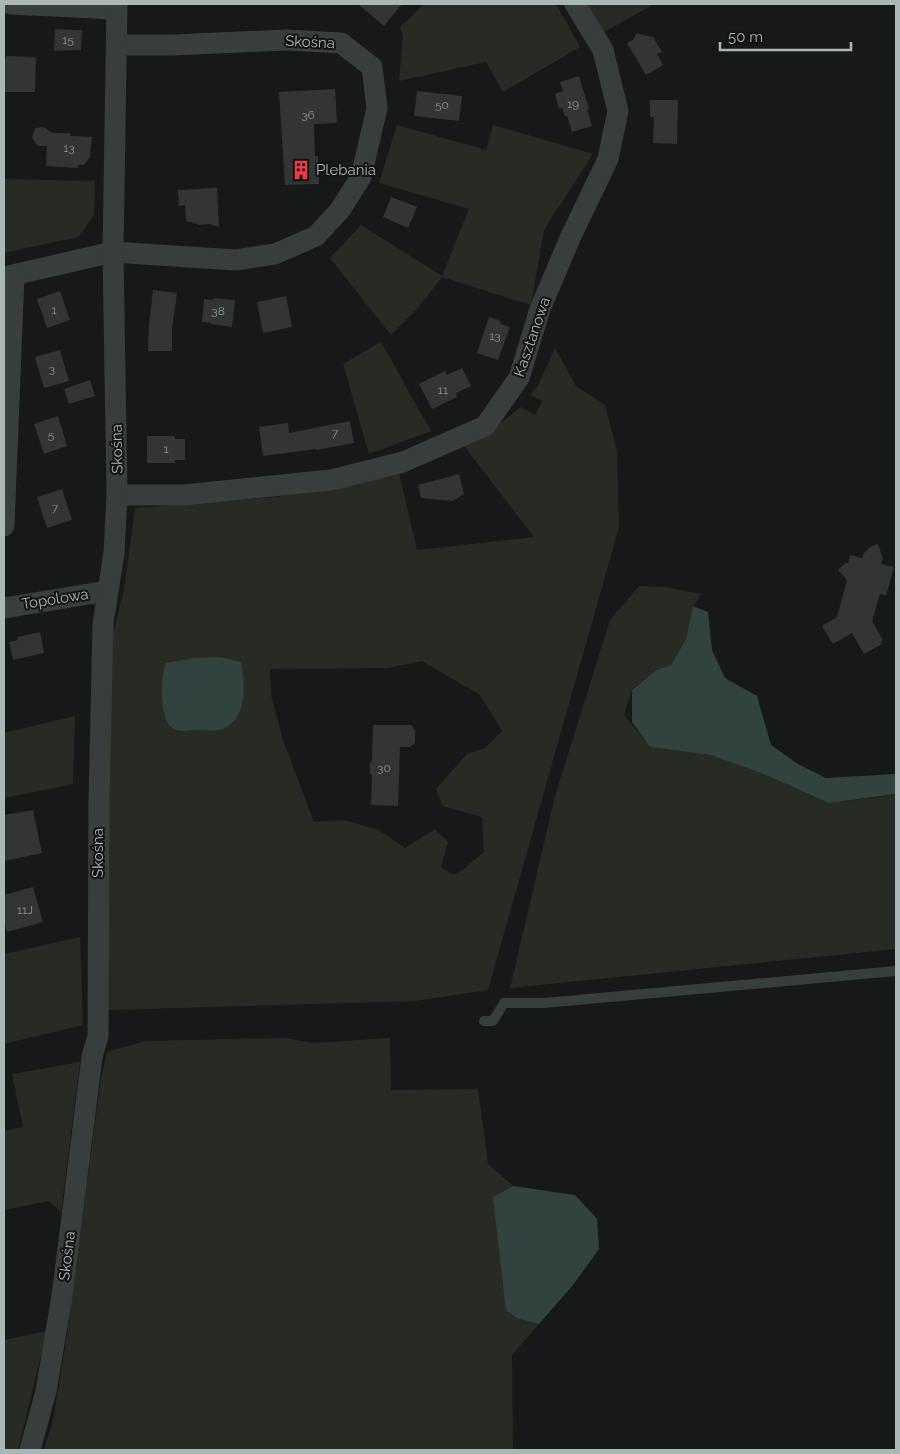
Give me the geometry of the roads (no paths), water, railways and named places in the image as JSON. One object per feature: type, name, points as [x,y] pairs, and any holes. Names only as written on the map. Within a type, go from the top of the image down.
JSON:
[{"type":"street","points":[[10,4],[116,7]]},
{"type":"street","name":"Kasztanowa","points":[[117,495],[184,495],[331,480],[403,462],[485,426],[519,378],[540,309],[571,236],[608,159],[618,111],[602,50],[575,4]]},
{"type":"street","name":"Skośna","points":[[30,1450],[46,1391],[62,1296],[92,1057],[98,1036],[99,771],[103,624],[114,553],[117,495],[114,252],[116,7]]},
{"type":"street","name":"Skośna","points":[[114,252],[236,260],[275,254],[316,236],[340,210],[361,177],[377,108],[372,67],[341,43],[287,40],[200,45],[117,45]]},
{"type":"street","points":[[4,526],[9,276],[114,252]]},
{"type":"street","name":"Topolowa","points":[[4,608],[107,591]]},
{"type":"lane","points":[[484,1022],[493,1021],[504,1003],[544,1003],[896,971]]},
{"type":"place","name":"Plebania","points":[[301,170]]}]
